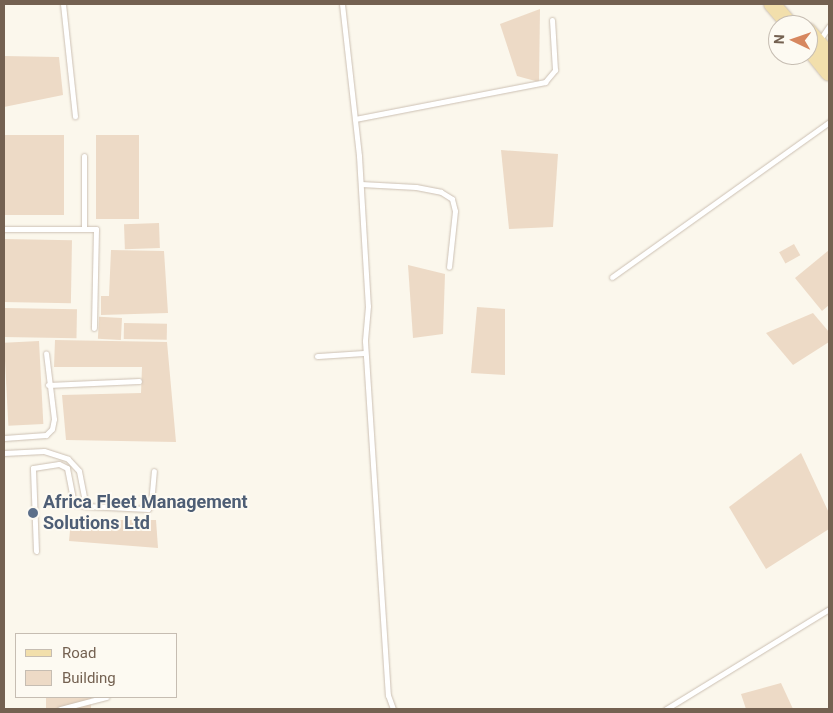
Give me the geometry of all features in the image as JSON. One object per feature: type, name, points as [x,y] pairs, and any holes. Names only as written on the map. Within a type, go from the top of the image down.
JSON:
[{"type":"main road","points":[[772,4],[781,15]]},
{"type":"main road","points":[[785,4],[794,15]]},
{"type":"main road","points":[[818,48],[829,56]]},
{"type":"main road","points":[[818,55],[829,73]]},
{"type":"lane","points":[[63,4],[75,116]]},
{"type":"lane","points":[[342,4],[361,184],[368,306],[366,353],[388,699],[393,709]]},
{"type":"lane","points":[[355,119],[545,82],[555,70],[552,20]]},
{"type":"lane","points":[[818,36],[829,26]]},
{"type":"lane","points":[[612,277],[829,122]]},
{"type":"lane","points":[[84,156],[84,229]]},
{"type":"lane","points":[[361,184],[416,187],[441,192],[452,199],[455,211],[449,267]]},
{"type":"lane","points":[[4,229],[96,229],[94,328]]},
{"type":"lane","points":[[4,438],[50,433],[54,419],[48,385],[46,353]]},
{"type":"lane","points":[[317,356],[366,353]]},
{"type":"lane","points":[[48,385],[139,381]]},
{"type":"lane","points":[[4,453],[44,451],[68,459],[78,471],[86,506]]},
{"type":"lane","points":[[36,551],[33,468],[59,464],[68,468],[74,504],[148,509],[151,504],[154,471]]},
{"type":"lane","points":[[666,709],[829,611]]},
{"type":"lane","points":[[60,709],[81,706],[103,698]]},
{"type":"building","points":[[540,9],[539,82],[517,76],[500,24]]},
{"type":"building","points":[[4,56],[59,57],[63,95],[4,107]]},
{"type":"building","points":[[4,135],[64,135],[64,215],[4,215]]},
{"type":"building","points":[[96,135],[139,135],[139,219],[96,219]]},
{"type":"building","points":[[501,150],[558,154],[553,227],[509,229]]},
{"type":"building","points":[[159,223],[160,248],[125,249],[124,224]]},
{"type":"building","points":[[4,239],[72,240],[71,303],[4,302]]},
{"type":"building","points":[[794,244],[800,255],[785,264],[779,252]]},
{"type":"building","points":[[111,250],[164,251],[168,313],[101,315],[101,296],[109,296]]},
{"type":"building","points":[[829,250],[829,305],[822,311],[795,278]]},
{"type":"building","points":[[408,265],[445,274],[443,334],[413,338]]},
{"type":"building","points":[[477,307],[505,309],[505,375],[471,373]]},
{"type":"building","points":[[4,308],[77,309],[76,338],[4,337]]},
{"type":"building","points":[[813,313],[829,332],[829,342],[793,365],[766,333]]},
{"type":"building","points":[[99,317],[122,318],[121,340],[98,339]]},
{"type":"building","points":[[124,323],[167,324],[167,340],[124,339]]},
{"type":"building","points":[[55,340],[167,342],[176,442],[66,440],[62,395],[141,393],[142,367],[54,367]]},
{"type":"building","points":[[39,341],[43,424],[8,426],[4,343]]},
{"type":"building","points":[[801,453],[829,513],[829,529],[766,569],[729,507]]},
{"type":"building","points":[[71,520],[156,520],[158,548],[69,541]]},
{"type":"building","points":[[781,683],[793,709],[746,709],[741,694]]},
{"type":"building","points":[[46,698],[91,698],[91,709],[46,709]]},
{"type":"place","name":"Africa Fleet Management Solutions Ltd","points":[[33,513]]}]
